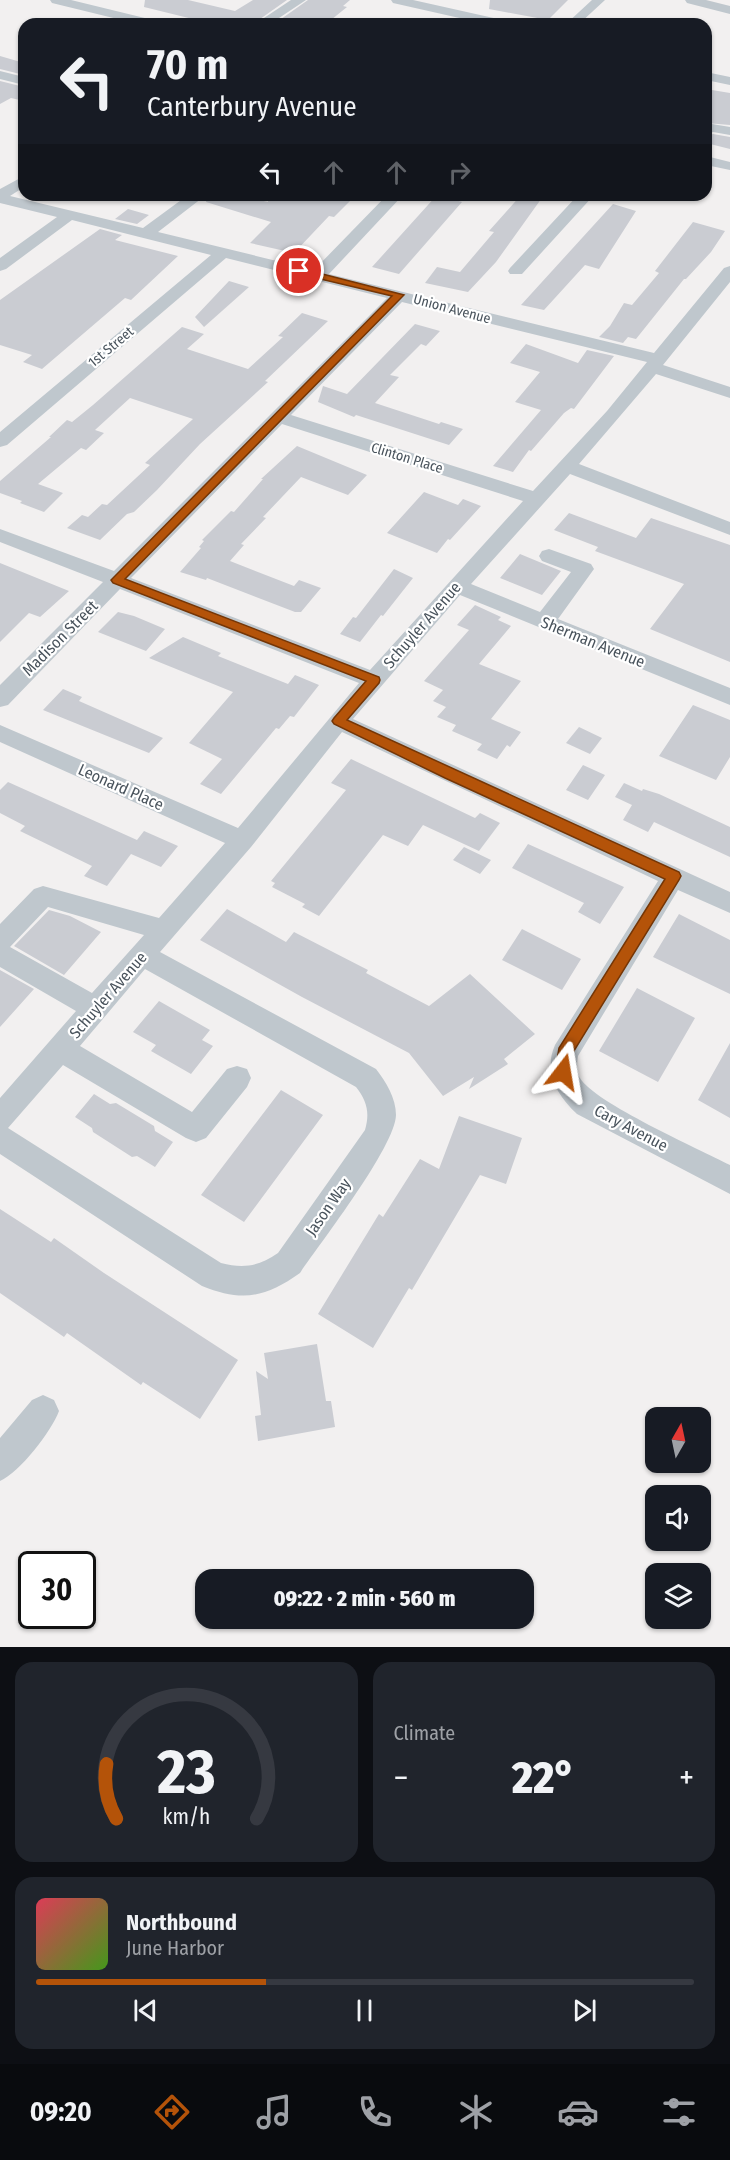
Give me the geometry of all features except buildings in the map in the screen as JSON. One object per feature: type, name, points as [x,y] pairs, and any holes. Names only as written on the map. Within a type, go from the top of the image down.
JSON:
[{"type":"street","points":[[56,0],[129,18]]},
{"type":"street","points":[[271,18],[300,0]]},
{"type":"street","points":[[397,0],[476,18]]},
{"type":"street","points":[[579,18],[599,0]]},
{"type":"street","points":[[691,0],[730,10]]},
{"type":"street","points":[[0,75],[18,80]]},
{"type":"street","points":[[712,77],[730,81]]},
{"type":"street","points":[[712,128],[730,131]]},
{"type":"street","points":[[712,162],[730,166]]},
{"type":"street","points":[[0,197],[18,184]]},
{"type":"street","name":"Union Avenue","points":[[0,197],[399,295],[656,364],[730,393]]},
{"type":"street","points":[[145,234],[190,201]]},
{"type":"street","points":[[318,276],[389,201]]},
{"type":"street","points":[[516,271],[580,201]]},
{"type":"street","points":[[0,266],[69,214]]},
{"type":"street","name":"1st Street","points":[[0,441],[223,253]]},
{"type":"street","name":"Schuyler Avenue","points":[[0,1118],[242,840],[338,721],[457,586],[568,466],[656,364],[730,271]]},
{"type":"street","name":"Madison Street","points":[[0,699],[399,295]]},
{"type":"street","name":"Clinton Place","points":[[278,417],[537,498]]},
{"type":"street","points":[[568,466],[730,529]]},
{"type":"street","points":[[0,535],[374,680]]},
{"type":"street","points":[[544,622],[584,569],[549,556]]},
{"type":"street","name":"Sherman Avenue","points":[[457,586],[730,697]]},
{"type":"street","points":[[338,721],[450,775],[730,903]]},
{"type":"street","name":"Leonard Place","points":[[0,734],[242,840]]},
{"type":"street","name":"Cary Avenue","points":[[674,876],[565,1053],[563,1072],[566,1083],[587,1105],[730,1180]]},
{"type":"street","points":[[0,941],[43,896],[164,930]]},
{"type":"street","points":[[0,954],[96,1009]]},
{"type":"street","name":"Jason Way","points":[[0,1138],[213,1275],[231,1282],[253,1282],[272,1275],[289,1263],[375,1139],[381,1126],[383,1110],[378,1093],[366,1078],[143,955]]},
{"type":"street","points":[[61,1049],[196,1129],[237,1078]]},
{"type":"street","points":[[0,1464],[43,1411]]},
{"type":"route","points":[[299,271],[399,295],[117,580],[374,680],[338,721],[450,775],[674,876],[565,1053],[562,1062],[563,1072]]}]
